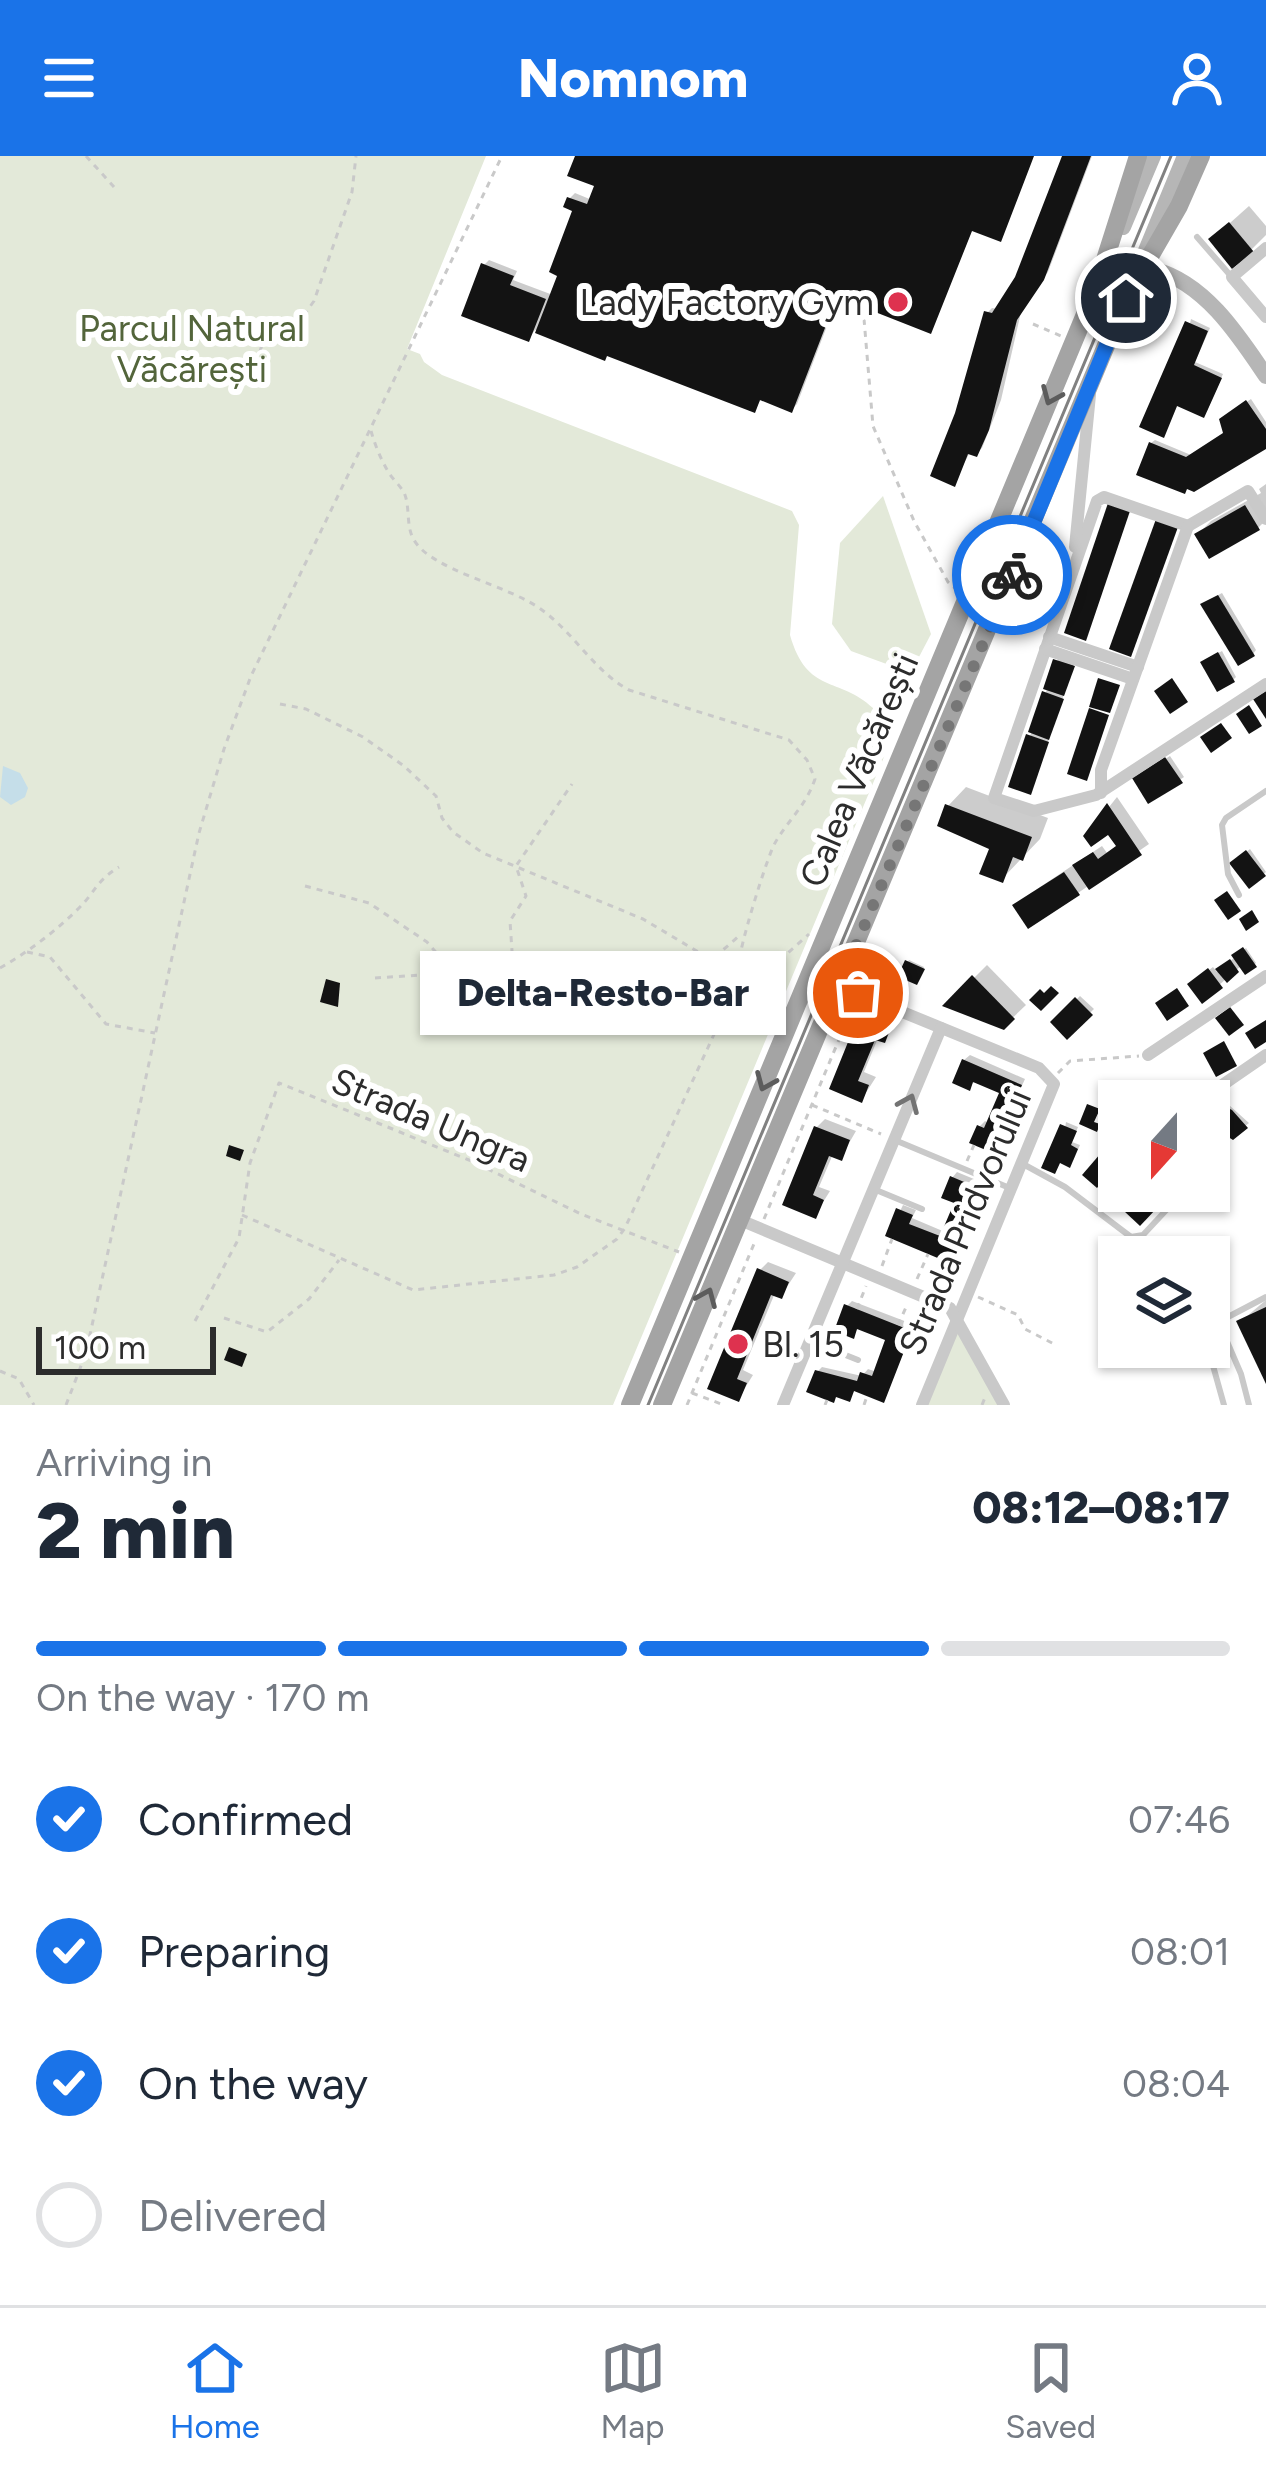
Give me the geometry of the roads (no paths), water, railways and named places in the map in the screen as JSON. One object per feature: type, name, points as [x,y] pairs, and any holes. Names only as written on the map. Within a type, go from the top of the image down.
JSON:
[{"type":"main road","name":"Calea Văcărești","points":[[630,1405],[1096,288],[1138,156]]},
{"type":"main road","points":[[1096,288],[1153,156]]},
{"type":"main road","points":[[1126,298],[1185,156]]},
{"type":"main road","name":"Calea Văcărești","points":[[662,1405],[1126,298],[1201,156]]},
{"type":"main road","points":[[1159,241],[1158,256],[1169,274],[1210,304],[1266,376]]},
{"type":"main road","points":[[1126,298],[1150,272],[1169,274]]},
{"type":"main road","points":[[923,702],[953,715]]},
{"type":"street","points":[[1266,248],[1232,278],[1266,317]]},
{"type":"street","name":"Calea Văcărești","points":[[1072,572],[1091,415],[1089,387]]},
{"type":"street","points":[[1266,519],[1248,491],[1188,526],[1098,779],[1101,793],[1266,684]]},
{"type":"street","name":"Calea Văcărești","points":[[1101,793],[1034,812],[994,798],[1100,497],[1188,526]]},
{"type":"street","points":[[1047,643],[1135,673]]},
{"type":"street","points":[[1148,1055],[1266,976]]},
{"type":"street","name":"Strada Pridvorului","points":[[839,986],[1039,1068],[1053,1079],[1054,1090],[922,1405]]},
{"type":"street","points":[[783,1405],[941,1028]]},
{"type":"street","points":[[1230,1080],[1266,1055]]},
{"type":"street","points":[[740,1220],[942,1302],[958,1316],[1004,1405]]},
{"type":"lane","points":[[1196,237],[1232,278]]},
{"type":"lane","points":[[1239,896],[1228,874],[1222,825],[1266,791]]},
{"type":"lane","points":[[894,1139],[1012,1189]]},
{"type":"lane","points":[[1023,1164],[1066,1187],[1131,1238],[1143,1235],[1164,1212]]},
{"type":"lane","points":[[873,1188],[922,1209]]},
{"type":"lane","points":[[1249,1405],[1222,1330],[1226,1318],[1266,1297]]},
{"type":"lane","points":[[809,1340],[858,1360]]},
{"type":"lane","points":[[1214,1368],[1224,1405]]},
{"type":"water","points":[[3,766],[20,773],[28,788],[25,797],[11,805],[0,797]]},
{"type":"tram line","points":[[648,1405],[1171,156]]},
{"type":"place","name":"Lady Factory Gym","points":[[898,302]]},
{"type":"place","name":"Delta-Resto-Bar","points":[[858,993]]},
{"type":"place","name":"Bl. 15","points":[[738,1344]]},
{"type":"park label","name":"Parcul Natural Văcărești","points":[[192,348]]}]
